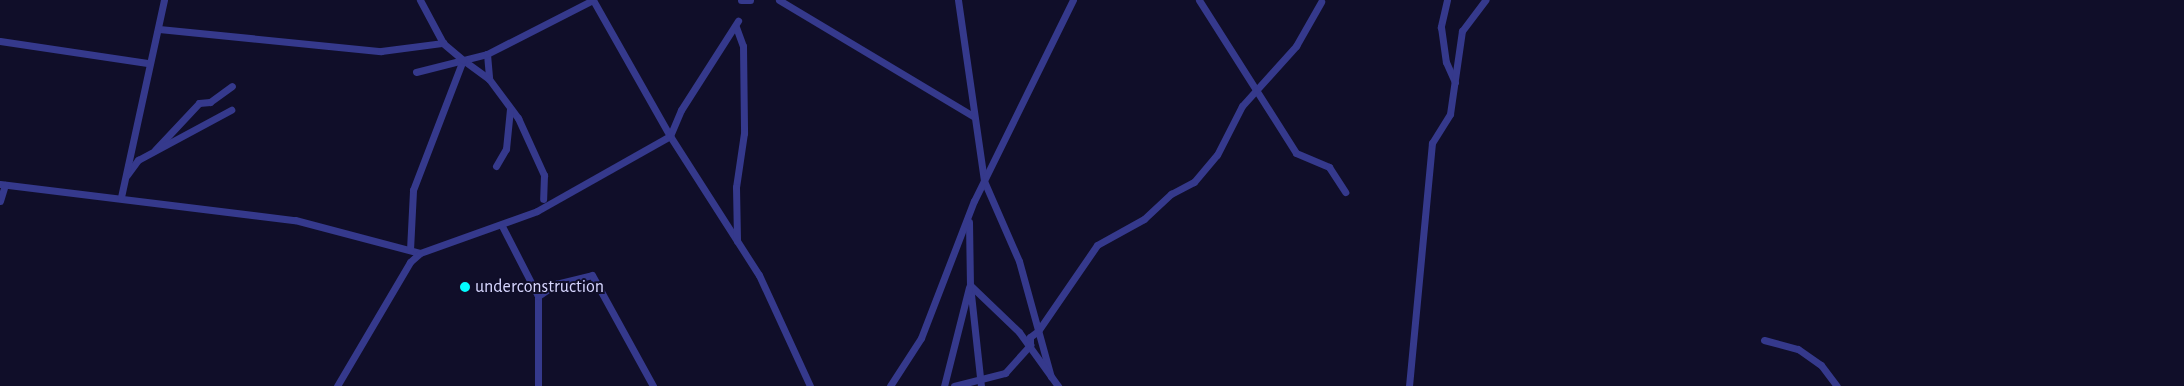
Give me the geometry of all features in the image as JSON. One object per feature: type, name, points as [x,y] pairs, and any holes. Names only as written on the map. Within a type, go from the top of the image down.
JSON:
[{"type":"street","points":[[121,197],[147,63],[159,29],[164,0]]},
{"type":"street","points":[[420,0],[443,43]]},
{"type":"street","points":[[416,72],[487,54],[593,0],[670,136],[759,275],[810,386]]},
{"type":"street","points":[[741,0],[750,0]]},
{"type":"street","points":[[779,0],[973,116]]},
{"type":"street","points":[[958,0],[973,116],[984,181],[1019,261],[1051,377]]},
{"type":"street","points":[[890,386],[921,338],[984,181],[1073,0]]},
{"type":"street","points":[[1199,0],[1256,92],[1279,120],[1296,153],[1329,167],[1346,192]]},
{"type":"street","points":[[1447,0],[1441,26],[1446,62],[1455,82]]},
{"type":"street","points":[[1409,386],[1432,143],[1450,114],[1462,31],[1485,0]]},
{"type":"street","points":[[954,386],[1005,373],[1030,345],[1030,337],[1038,331],[1097,244],[1144,219],[1171,194],[1194,182],[1217,154],[1242,106],[1296,46],[1321,2]]},
{"type":"street","points":[[337,386],[410,262],[420,253],[502,226],[537,211],[670,136],[681,110],[737,24],[743,46],[744,133],[736,186],[737,241]]},
{"type":"street","points":[[159,29],[381,51],[443,43],[456,49],[463,60],[488,79],[510,109],[544,175],[543,199]]},
{"type":"street","points":[[0,41],[147,63]]},
{"type":"street","points":[[487,54],[488,79]]},
{"type":"street","points":[[410,250],[413,190],[463,60]]},
{"type":"street","points":[[154,151],[199,103],[210,102],[232,86]]},
{"type":"street","points":[[496,166],[506,149],[510,109]]},
{"type":"street","points":[[125,179],[138,160],[231,110]]},
{"type":"street","points":[[0,201],[2,184],[121,197],[295,220],[420,253]]},
{"type":"street","points":[[969,216],[970,285],[981,386]]},
{"type":"street","points":[[502,226],[538,296],[538,386]]},
{"type":"street","points":[[538,296],[556,284],[592,275],[653,386]]},
{"type":"street","points":[[970,285],[1030,345],[1058,386]]},
{"type":"street","points":[[944,386],[970,285]]},
{"type":"street","points":[[1764,340],[1798,349],[1820,365],[1837,386]]},
{"type":"place","name":"underconstruction","points":[[465,287]]}]
